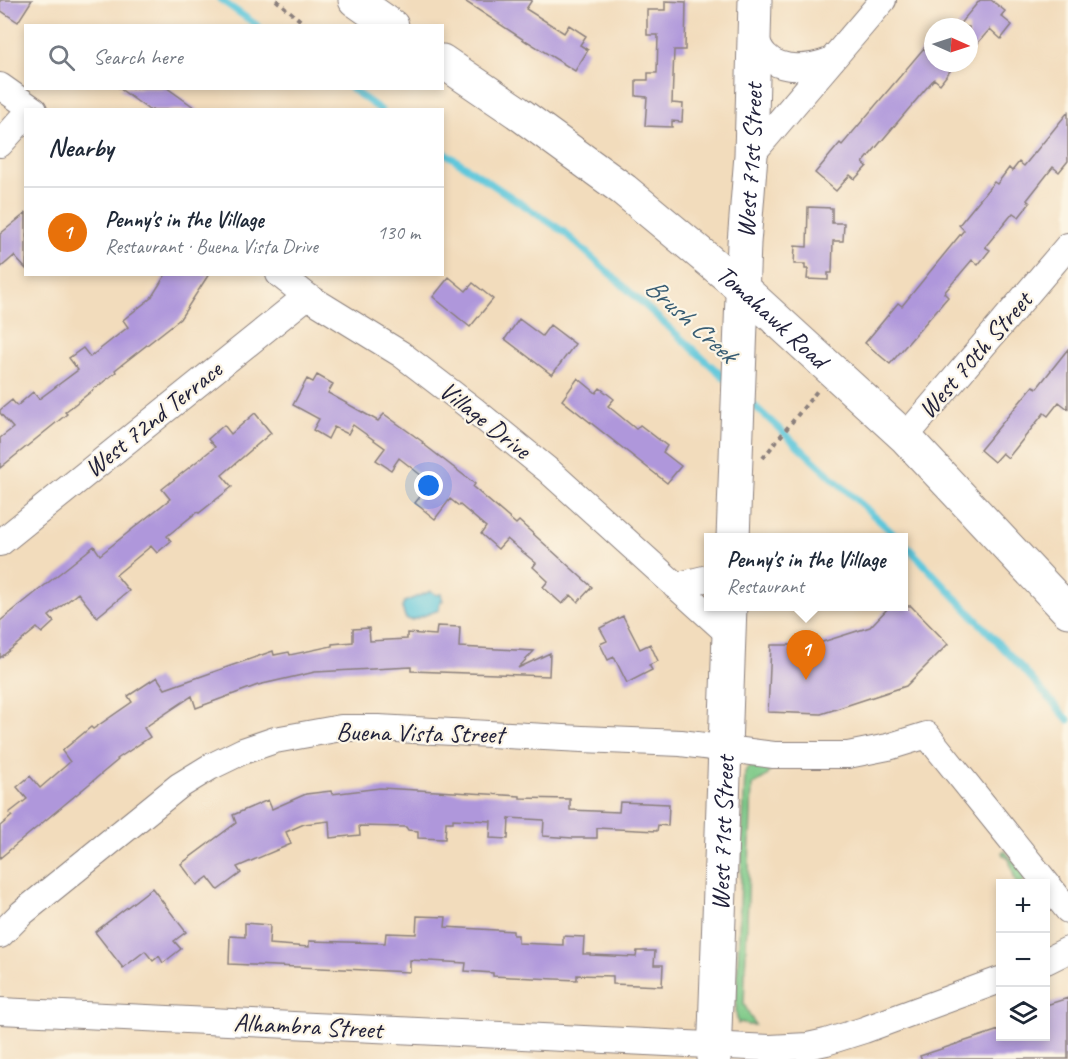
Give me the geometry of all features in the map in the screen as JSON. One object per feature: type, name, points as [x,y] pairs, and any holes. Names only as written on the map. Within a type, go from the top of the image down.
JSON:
[{"type":"street","points":[[355,0],[387,16]]},
{"type":"street","name":"West 71st Street","points":[[733,533],[744,243],[751,155],[755,0]]},
{"type":"street","points":[[751,155],[883,0]]},
{"type":"street","points":[[754,34],[764,54],[777,63],[801,68],[817,66],[832,60]]},
{"type":"street","name":"Tomahawk Road","points":[[444,62],[624,190],[742,288],[905,437],[1068,611]]},
{"type":"street","points":[[0,86],[27,108]]},
{"type":"street","points":[[0,144],[24,118]]},
{"type":"street","name":"West 70th Street","points":[[905,437],[1068,246]]},
{"type":"street","name":"Village Drive","points":[[282,276],[307,296],[401,354],[474,410],[549,471],[675,586],[704,604]]},
{"type":"street","name":"West 72nd Terrace","points":[[0,543],[307,296]]},
{"type":"street","points":[[675,586],[704,579]]},
{"type":"street","name":"Village Drive","points":[[715,611],[730,620]]},
{"type":"street","name":"West 71st Street","points":[[714,1052],[730,620]]},
{"type":"street","name":"Buena Vista Street","points":[[0,935],[22,913],[179,786],[210,767],[243,751],[275,740],[341,728],[681,743],[774,755],[848,755],[888,747],[927,735],[1068,909]]},
{"type":"street","points":[[1050,959],[1068,950]]},
{"type":"street","name":"Alhambra Street","points":[[0,1011],[714,1052],[808,1046],[864,1030],[996,981]]},
{"type":"path","points":[[276,0],[305,24]]},
{"type":"path","points":[[767,452],[821,386]]},
{"type":"green space","points":[[749,767],[768,768],[770,771],[767,776],[752,785],[744,1004],[755,1025],[741,1022],[738,1024],[736,1013],[745,773]]},
{"type":"green space","points":[[1005,851],[1027,877],[1025,879],[1015,879],[1009,859],[1002,852]]},
{"type":"water","points":[[431,591],[437,595],[441,594],[443,601],[440,602],[439,610],[412,620],[406,619],[402,608],[404,602]]},
{"type":"building","points":[[0,0],[32,0],[18,22],[0,10]]},
{"type":"building","points":[[463,0],[532,0],[526,9],[564,33],[569,25],[586,36],[580,45],[588,50],[575,71]]},
{"type":"building","points":[[980,0],[991,0],[1005,11],[1001,16],[1012,25],[1001,39],[990,29],[978,43],[978,18],[965,18]]},
{"type":"building","points":[[665,1],[686,2],[685,50],[674,50],[672,103],[683,104],[682,122],[672,121],[672,127],[645,126],[647,97],[636,96],[636,80],[648,80],[648,73],[657,73],[658,35],[647,35],[647,10],[665,10]]},
{"type":"building","points":[[924,48],[924,72],[949,72],[940,84],[934,79],[863,163],[867,166],[855,179],[850,175],[836,191],[815,173],[840,143],[842,145]]},
{"type":"building","points":[[122,90],[170,90],[195,108],[146,108]]},
{"type":"building","points":[[1068,112],[1068,161],[1059,172],[1053,167],[1027,200],[1030,203],[1019,217],[1013,213],[985,247],[990,250],[978,265],[972,260],[944,293],[948,297],[890,364],[865,343],[898,303],[902,306],[964,230],[959,225],[994,182],[997,184],[1009,168],[1012,171],[1019,162],[1024,166]]},
{"type":"building","points":[[808,207],[832,208],[832,223],[844,223],[843,241],[833,241],[832,273],[828,273],[828,280],[807,279],[808,269],[805,269],[805,264],[794,264],[795,246],[807,247]]},
{"type":"building","points":[[24,215],[24,267],[14,256],[0,268],[0,234]]},
{"type":"building","points":[[165,276],[208,276],[180,319],[115,370],[116,372],[65,412],[67,414],[0,468],[0,438],[13,428],[0,410],[12,400],[17,406],[33,392],[39,399],[78,370],[69,358],[83,348],[90,357],[128,327],[123,320],[151,298]]},
{"type":"building","points":[[449,277],[466,291],[473,283],[493,299],[470,327],[433,297]]},
{"type":"building","points":[[519,319],[542,336],[550,325],[575,344],[552,375],[505,339]]},
{"type":"building","points":[[1068,349],[1068,409],[1059,402],[1048,416],[1044,413],[1008,458],[1002,453],[994,462],[980,450],[1033,386],[1037,388]]},
{"type":"building","points":[[317,375],[333,384],[328,393],[378,421],[384,414],[423,442],[475,484],[473,487],[516,524],[519,521],[592,587],[578,602],[571,595],[562,604],[543,587],[548,581],[533,567],[536,563],[507,539],[498,549],[481,534],[486,527],[460,505],[450,499],[435,519],[415,503],[431,483],[399,458],[391,470],[376,460],[385,448],[353,425],[348,434],[334,427],[328,439],[313,430],[319,419],[293,405],[307,379],[313,382]]},
{"type":"building","points":[[578,378],[596,393],[600,388],[614,399],[608,406],[636,429],[640,425],[667,446],[663,452],[681,466],[667,483],[562,400]]},
{"type":"building","points":[[255,413],[271,433],[222,475],[232,487],[167,536],[171,541],[157,553],[151,546],[116,575],[129,591],[97,617],[78,593],[49,616],[54,622],[42,633],[37,628],[0,658],[0,621],[94,546],[100,555],[170,499],[162,489],[215,447],[208,439],[224,425],[231,434]]},
{"type":"building","points":[[908,606],[911,606],[948,644],[906,686],[821,714],[768,712],[771,645],[813,645],[870,627],[885,611],[908,611]]},
{"type":"building","points":[[623,616],[640,649],[650,644],[658,661],[649,665],[652,670],[627,683],[614,657],[608,660],[600,644],[607,641],[600,628]]},
{"type":"building","points":[[437,626],[460,627],[459,647],[534,651],[518,668],[550,653],[549,676],[411,671],[411,667],[315,672],[258,685],[196,708],[192,696],[144,728],[150,737],[117,759],[0,858],[0,826],[12,816],[9,813],[27,799],[17,787],[30,776],[40,788],[70,762],[62,751],[91,727],[93,729],[132,702],[128,696],[157,677],[165,689],[273,651],[274,655],[289,652],[290,655],[332,646],[332,644],[353,642],[353,629],[369,628],[370,641],[407,639],[407,633],[436,635]]},
{"type":"building","points":[[380,788],[520,796],[520,798],[570,799],[570,810],[619,812],[620,802],[669,804],[668,826],[658,825],[657,831],[597,828],[597,838],[573,838],[543,836],[544,820],[509,818],[508,839],[490,838],[491,821],[453,819],[453,822],[446,822],[445,839],[418,838],[418,831],[408,830],[406,827],[359,826],[360,835],[330,838],[329,821],[304,824],[286,832],[291,844],[237,867],[241,873],[218,890],[208,877],[197,885],[181,864],[236,823],[233,815],[268,800],[272,809],[306,794],[331,791],[332,794]]},
{"type":"building","points":[[152,888],[186,932],[174,941],[181,949],[163,963],[159,956],[153,961],[145,951],[123,968],[95,932]]},
{"type":"building","points":[[417,916],[446,917],[445,927],[513,931],[513,935],[518,935],[518,943],[563,945],[563,936],[584,937],[583,954],[636,957],[637,951],[655,951],[654,965],[663,965],[662,986],[613,984],[613,976],[577,975],[577,980],[493,976],[493,973],[465,971],[466,963],[410,960],[410,972],[229,964],[230,936],[245,937],[245,923],[270,925],[269,944],[309,947],[309,941],[385,943],[386,933],[416,934]]},
{"type":"building","points":[[1068,998],[1068,1059],[921,1059],[920,1056],[996,1031],[996,1041],[1050,1041],[1050,1004]]},
{"type":"waterway","name":"Brush Creek","points":[[221,0],[255,24]]},
{"type":"waterway","name":"Brush Creek","points":[[353,90],[378,108]]},
{"type":"waterway","name":"Brush Creek","points":[[444,152],[564,232],[729,382]]},
{"type":"waterway","name":"Brush Creek","points":[[748,400],[893,533]]},
{"type":"waterway","name":"Brush Creek","points":[[908,547],[1068,720]]},
{"type":"place","name":"Penny's in the Village","points":[[806,680]]}]
